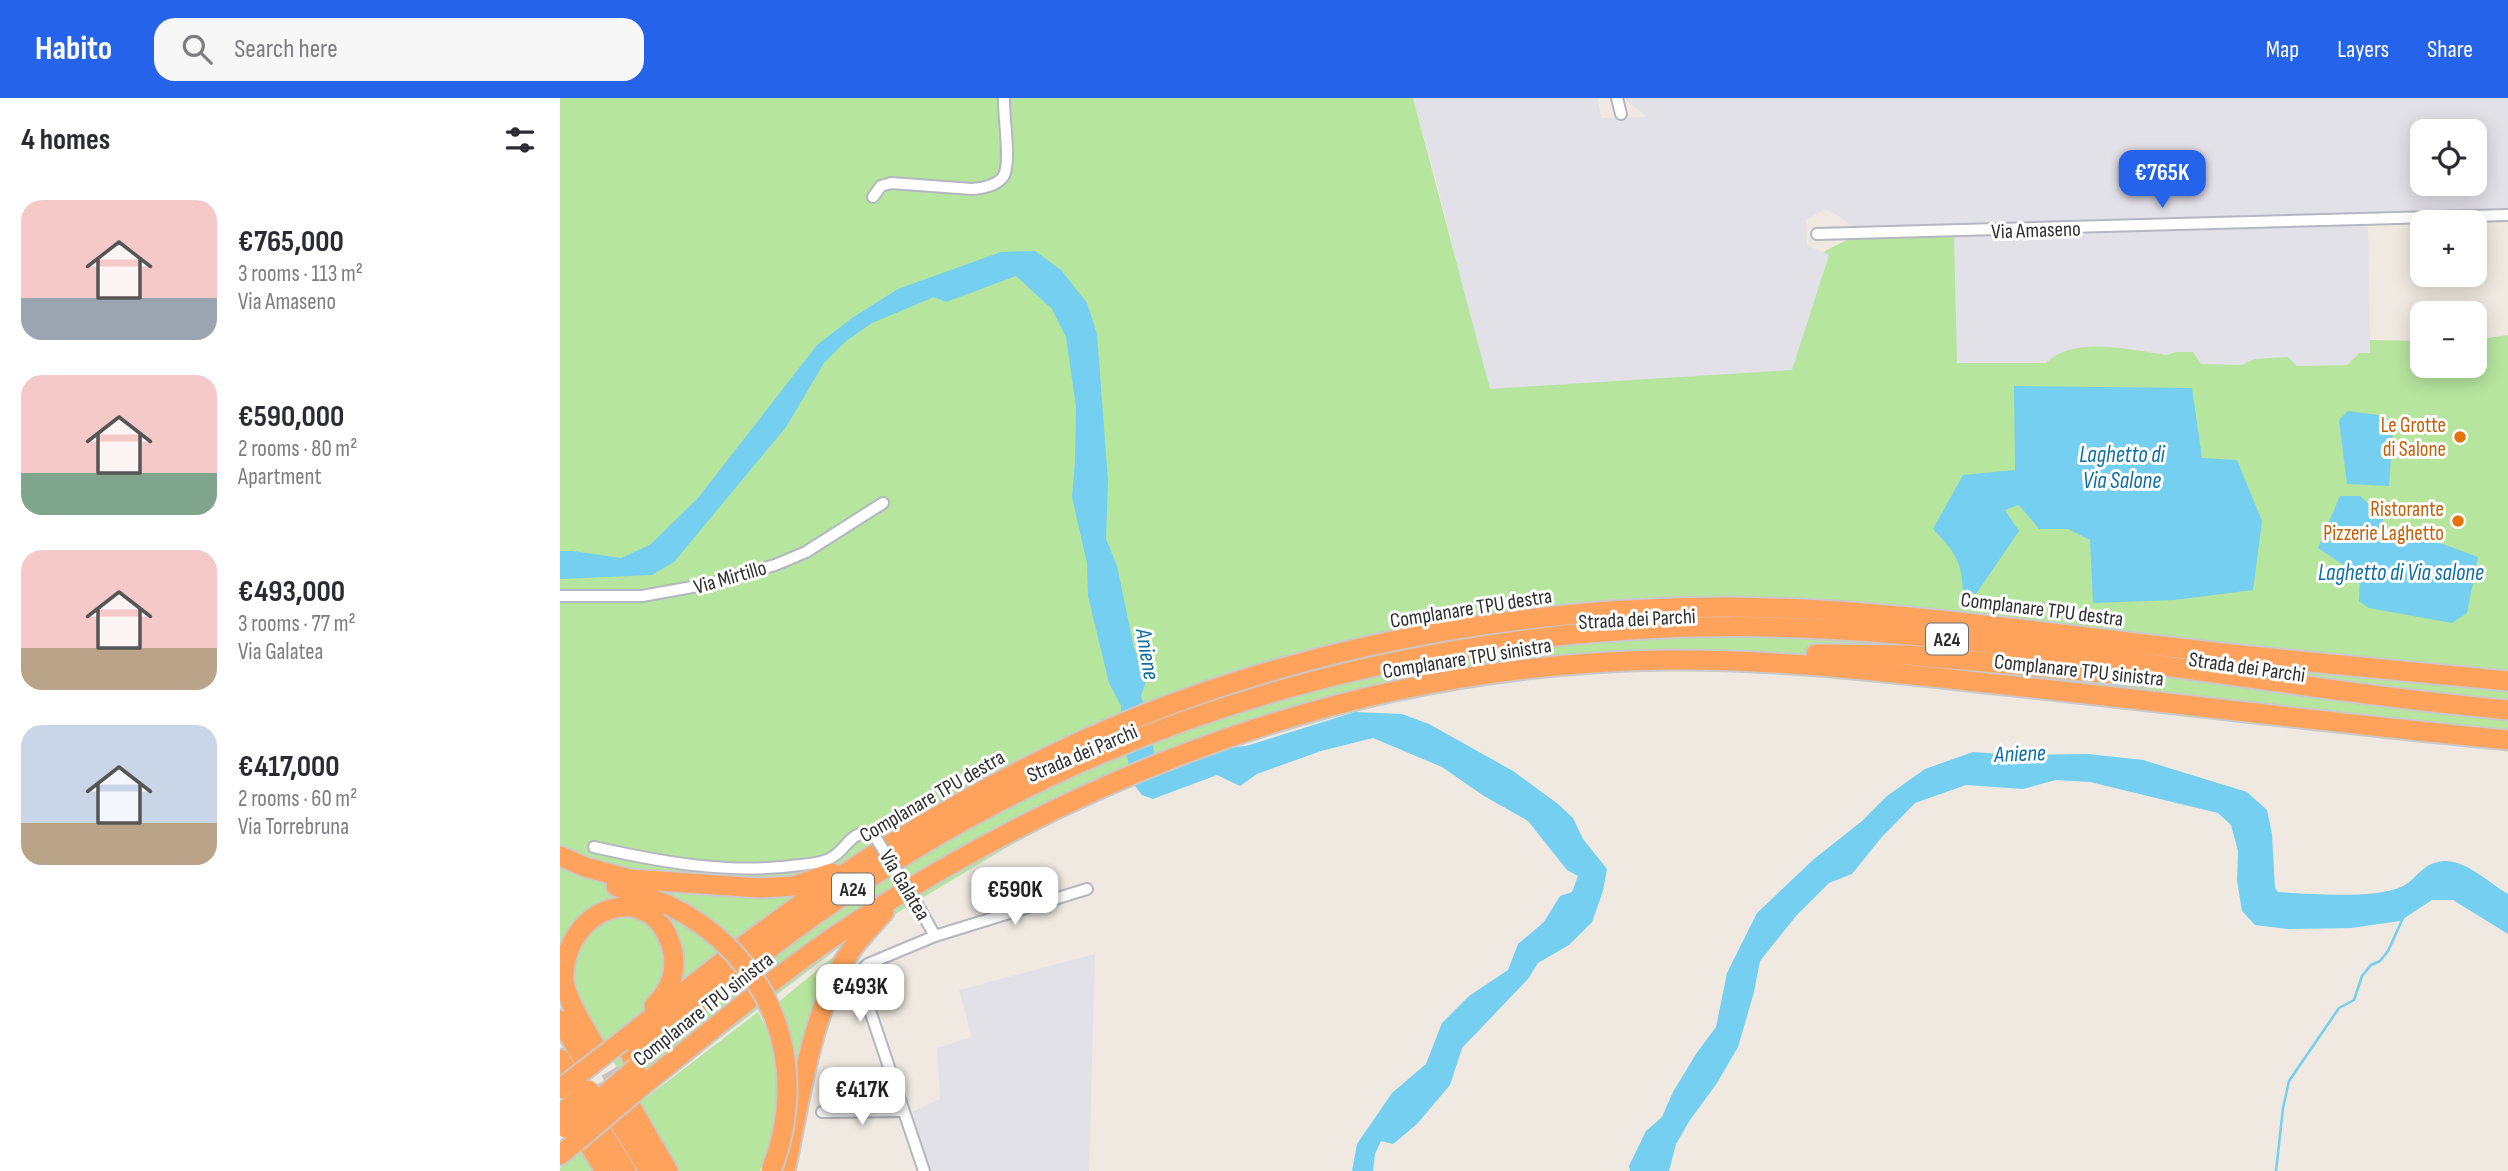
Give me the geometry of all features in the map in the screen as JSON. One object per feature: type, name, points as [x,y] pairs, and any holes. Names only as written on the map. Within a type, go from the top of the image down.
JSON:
[{"type":"highway","name":"Complanare TPU destra","points":[[563,1074],[633,1056],[777,920],[921,825],[1021,770],[1099,762],[1213,689],[1378,645],[1558,617],[1727,607],[1817,610],[1938,619],[2231,654],[2508,681]]},
{"type":"highway","name":"Strada dei Parchi","points":[[1393,676],[1490,644],[1637,629],[1737,626],[1825,629],[1933,637],[2055,652],[2506,714]]},
{"type":"highway","name":"Strada dei Parchi","points":[[573,1129],[633,1056],[842,910],[963,835],[1099,762],[1186,721],[1324,678],[1393,676],[1491,655],[1564,646],[1680,638],[1797,638],[1933,649],[2175,680],[2506,714]]},
{"type":"highway","points":[[2231,654],[2301,667],[2371,686],[2466,700],[2506,714]]},
{"type":"highway","points":[[1669,660],[1713,655],[1907,655],[2175,680]]},
{"type":"highway","name":"Complanare TPU sinistra","points":[[633,1056],[746,1002],[855,922],[909,899],[970,852],[1099,762],[1197,747],[1393,676],[1669,660],[1807,664],[2508,740]]},
{"type":"highway","points":[[560,856],[585,867],[629,880],[760,888],[805,884],[831,874],[893,836],[921,825]]},
{"type":"highway","points":[[560,848],[587,861],[613,869],[673,881]]},
{"type":"highway","points":[[560,866],[668,905],[695,920],[725,943],[755,978],[773,1014],[785,1055],[788,1083],[783,1130],[771,1171]]},
{"type":"highway","points":[[785,1171],[810,1052],[838,970],[853,947],[909,899]]},
{"type":"highway","points":[[560,1020],[589,1053],[564,986],[561,963],[567,938],[575,926],[592,913],[603,909],[627,907],[649,915],[664,930],[674,959],[671,981],[656,1004],[638,1021],[633,1056]]},
{"type":"highway","points":[[649,1171],[624,1113],[668,1171]]},
{"type":"highway","points":[[560,1155],[573,1129]]},
{"type":"highway","points":[[573,1129],[605,1171]]},
{"type":"highway","points":[[573,1129],[626,1171]]},
{"type":"street","points":[[873,197],[881,186],[891,183],[972,189],[984,188],[999,181],[1006,167],[1004,98]]},
{"type":"street","points":[[1617,98],[1620,114]]},
{"type":"street","name":"Via Amaseno","points":[[1817,234],[2508,215]]},
{"type":"street","name":"Via Mirtillo","points":[[560,596],[642,596],[709,584],[775,565],[806,552],[883,503]]},
{"type":"street","name":"Via Galatea","points":[[594,846],[634,856],[682,863],[763,869],[818,863],[834,856],[855,835],[864,832],[874,835],[909,899],[935,936],[876,959],[864,966],[859,975],[924,1171]]},
{"type":"street","points":[[935,936],[1087,889]]},
{"type":"street","points":[[822,1112],[902,1111]]},
{"type":"shaded area","points":[[1413,98],[1598,98],[1601,118],[1647,117],[1624,98],[2508,98],[2508,210],[2410,210],[2410,213],[1855,229],[1826,209],[1806,220],[1807,245],[1829,255],[1813,305],[1797,374],[1489,390]]},
{"type":"shaded area","points":[[2368,224],[2370,353],[2359,353],[2347,365],[2297,366],[2254,359],[2242,365],[2201,364],[2176,352],[2166,355],[2098,346],[2046,363],[1957,363],[1954,235]]},
{"type":"shaded area","points":[[1095,954],[1089,1171],[928,1171],[908,1114],[940,1099],[937,1048],[972,1037],[959,990]]},
{"type":"green space","points":[[560,98],[1413,98],[1490,389],[1792,370],[1829,255],[1823,252],[1847,240],[1954,235],[1957,363],[2046,363],[2058,354],[2072,349],[2103,347],[2166,355],[2193,352],[2201,364],[2242,365],[2254,359],[2288,357],[2297,366],[2347,365],[2359,353],[2370,353],[2370,340],[2410,341],[2410,378],[2487,378],[2487,338],[2508,335],[2508,746],[1772,669],[1626,667],[1436,690],[1356,708],[1176,762],[1112,790],[1004,849],[837,949],[637,1101],[560,973]]},
{"type":"green space","points":[[849,944],[793,1100],[775,1005]]},
{"type":"green space","points":[[758,1012],[772,1050],[776,1091],[772,1133],[760,1171],[675,1171],[638,1104]]},
{"type":"green space","points":[[583,1151],[597,1171],[560,1171],[560,1168]]},
{"type":"water","points":[[1035,251],[1061,270],[1087,303],[1097,334],[1108,481],[1106,539],[1117,566],[1134,648],[1148,677],[1141,695],[1157,764],[1213,749],[1246,746],[1355,712],[1402,714],[1429,724],[1513,771],[1558,804],[1573,818],[1583,839],[1607,869],[1603,891],[1592,922],[1569,945],[1538,963],[1528,979],[1462,1048],[1450,1085],[1417,1124],[1393,1144],[1381,1141],[1375,1154],[1373,1171],[1352,1171],[1357,1144],[1392,1093],[1426,1064],[1442,1023],[1469,996],[1508,970],[1518,944],[1544,922],[1560,896],[1572,892],[1578,876],[1567,870],[1528,821],[1484,796],[1442,767],[1373,738],[1321,751],[1257,774],[1240,786],[1217,775],[1153,799],[1142,795],[1132,782],[1121,725],[1121,706],[1109,683],[1088,596],[1087,563],[1072,497],[1076,407],[1066,337],[1052,309],[1016,276],[946,302],[934,297],[872,323],[846,341],[824,363],[786,427],[674,562],[652,575],[560,579],[560,551],[621,558],[650,545],[698,498],[817,345],[852,318],[898,289],[1001,252]]},
{"type":"water","name":"Laghetto di Via Salone","points":[[2014,386],[2192,388],[2202,458],[2237,460],[2262,521],[2253,590],[2174,600],[2093,603],[2090,540],[2068,529],[2039,529],[2019,505],[2005,510],[2019,531],[1976,594],[1963,590],[1955,556],[1933,529],[1963,475],[2015,470]]},
{"type":"water","points":[[2348,411],[2386,416],[2393,428],[2389,486],[2347,484],[2339,420]]},
{"type":"water","name":"Laghetto di Via salone","points":[[2340,496],[2360,496],[2374,509],[2374,515],[2383,519],[2381,528],[2405,530],[2478,557],[2467,613],[2452,623],[2369,608],[2359,601],[2360,576],[2318,548]]},
{"type":"water","points":[[1973,752],[2015,755],[2088,754],[2143,760],[2247,792],[2267,810],[2272,834],[2275,888],[2278,892],[2341,895],[2389,891],[2406,884],[2432,864],[2447,861],[2464,865],[2508,894],[2508,934],[2453,900],[2432,900],[2400,921],[2351,928],[2288,929],[2255,925],[2242,911],[2237,881],[2238,851],[2231,825],[2218,813],[2090,782],[2056,780],[2023,789],[1966,785],[1915,803],[1881,838],[1852,874],[1829,883],[1796,916],[1760,961],[1738,1047],[1676,1144],[1669,1171],[1630,1171],[1629,1166],[1646,1131],[1662,1117],[1673,1092],[1716,1027],[1727,973],[1757,913],[1887,796],[1925,769]]},
{"type":"waterway","points":[[2276,1171],[2289,1081],[2339,1008],[2354,1000],[2362,976],[2388,951],[2403,918]]},
{"type":"tunnel","points":[[595,1046],[625,1097]]},
{"type":"tunnel","points":[[583,1059],[611,1108]]},
{"type":"place","name":"Le Grotte di Salone","points":[[2460,437]]},
{"type":"place","name":"Ristorante Pizzerie Laghetto","points":[[2458,521]]},
{"type":"water label","name":"Aniene","points":[[1148,654]]},
{"type":"water label","name":"Aniene","points":[[2020,753]]}]
